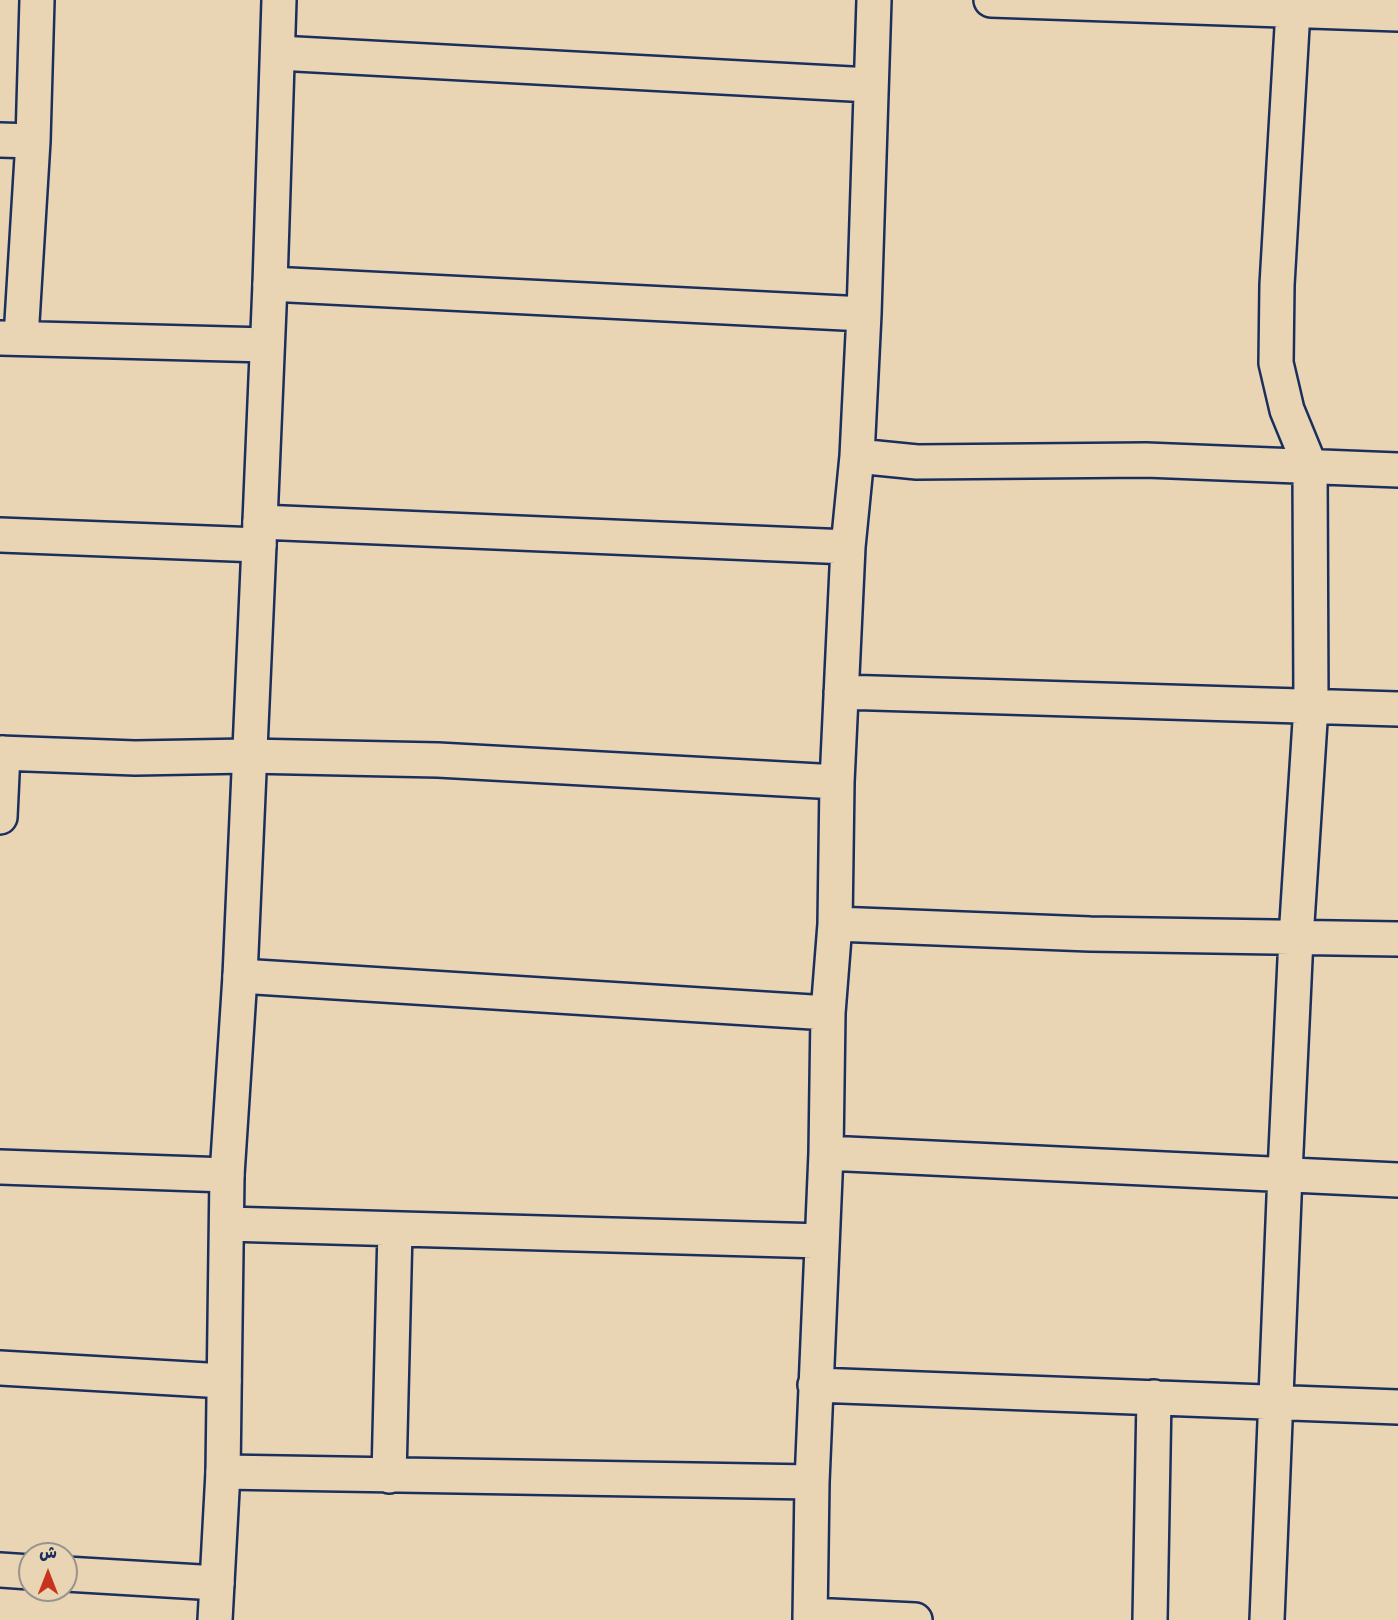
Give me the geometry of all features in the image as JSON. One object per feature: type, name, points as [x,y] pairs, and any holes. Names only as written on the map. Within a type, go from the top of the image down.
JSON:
[{"type":"street","points":[[38,0],[33,141],[11,338],[267,345]]},
{"type":"street","points":[[215,1620],[223,1472],[227,1175],[240,976],[248,756],[260,534],[279,0]]},
{"type":"street","points":[[874,0],[864,314],[857,456],[848,547],[837,782],[835,924],[828,1013],[826,1153],[815,1385],[810,1618],[915,1620]]},
{"type":"street","points":[[991,0],[1260,4],[1293,10],[1398,14]]},
{"type":"street","points":[[1267,1620],[1296,938],[1311,706],[1310,466],[1287,410],[1276,363],[1277,285],[1293,10]]},
{"type":"street","points":[[278,53],[870,85]]},
{"type":"street","points":[[0,140],[33,141]]},
{"type":"street","points":[[270,284],[864,314]]},
{"type":"street","points":[[857,456],[917,462],[1146,460],[1398,470]]},
{"type":"street","points":[[0,535],[260,534],[848,547]]},
{"type":"street","points":[[841,692],[1398,709]]},
{"type":"street","points":[[0,818],[2,753],[135,758],[248,756],[438,760],[837,782]]},
{"type":"street","points":[[835,924],[1090,934],[1398,939]]},
{"type":"street","points":[[240,976],[828,1013]]},
{"type":"street","points":[[826,1153],[1398,1180]]},
{"type":"street","points":[[0,1167],[227,1175]]},
{"type":"street","points":[[227,1224],[822,1241]]},
{"type":"street","points":[[389,1476],[395,1230]]},
{"type":"street","points":[[0,1368],[224,1381]]},
{"type":"street","points":[[815,1385],[1398,1407]]},
{"type":"street","points":[[1150,1620],[1154,1396]]},
{"type":"street","points":[[223,1472],[812,1482]]},
{"type":"street","points":[[0,1570],[18,1571]]},
{"type":"street","points":[[78,1575],[217,1583]]}]
